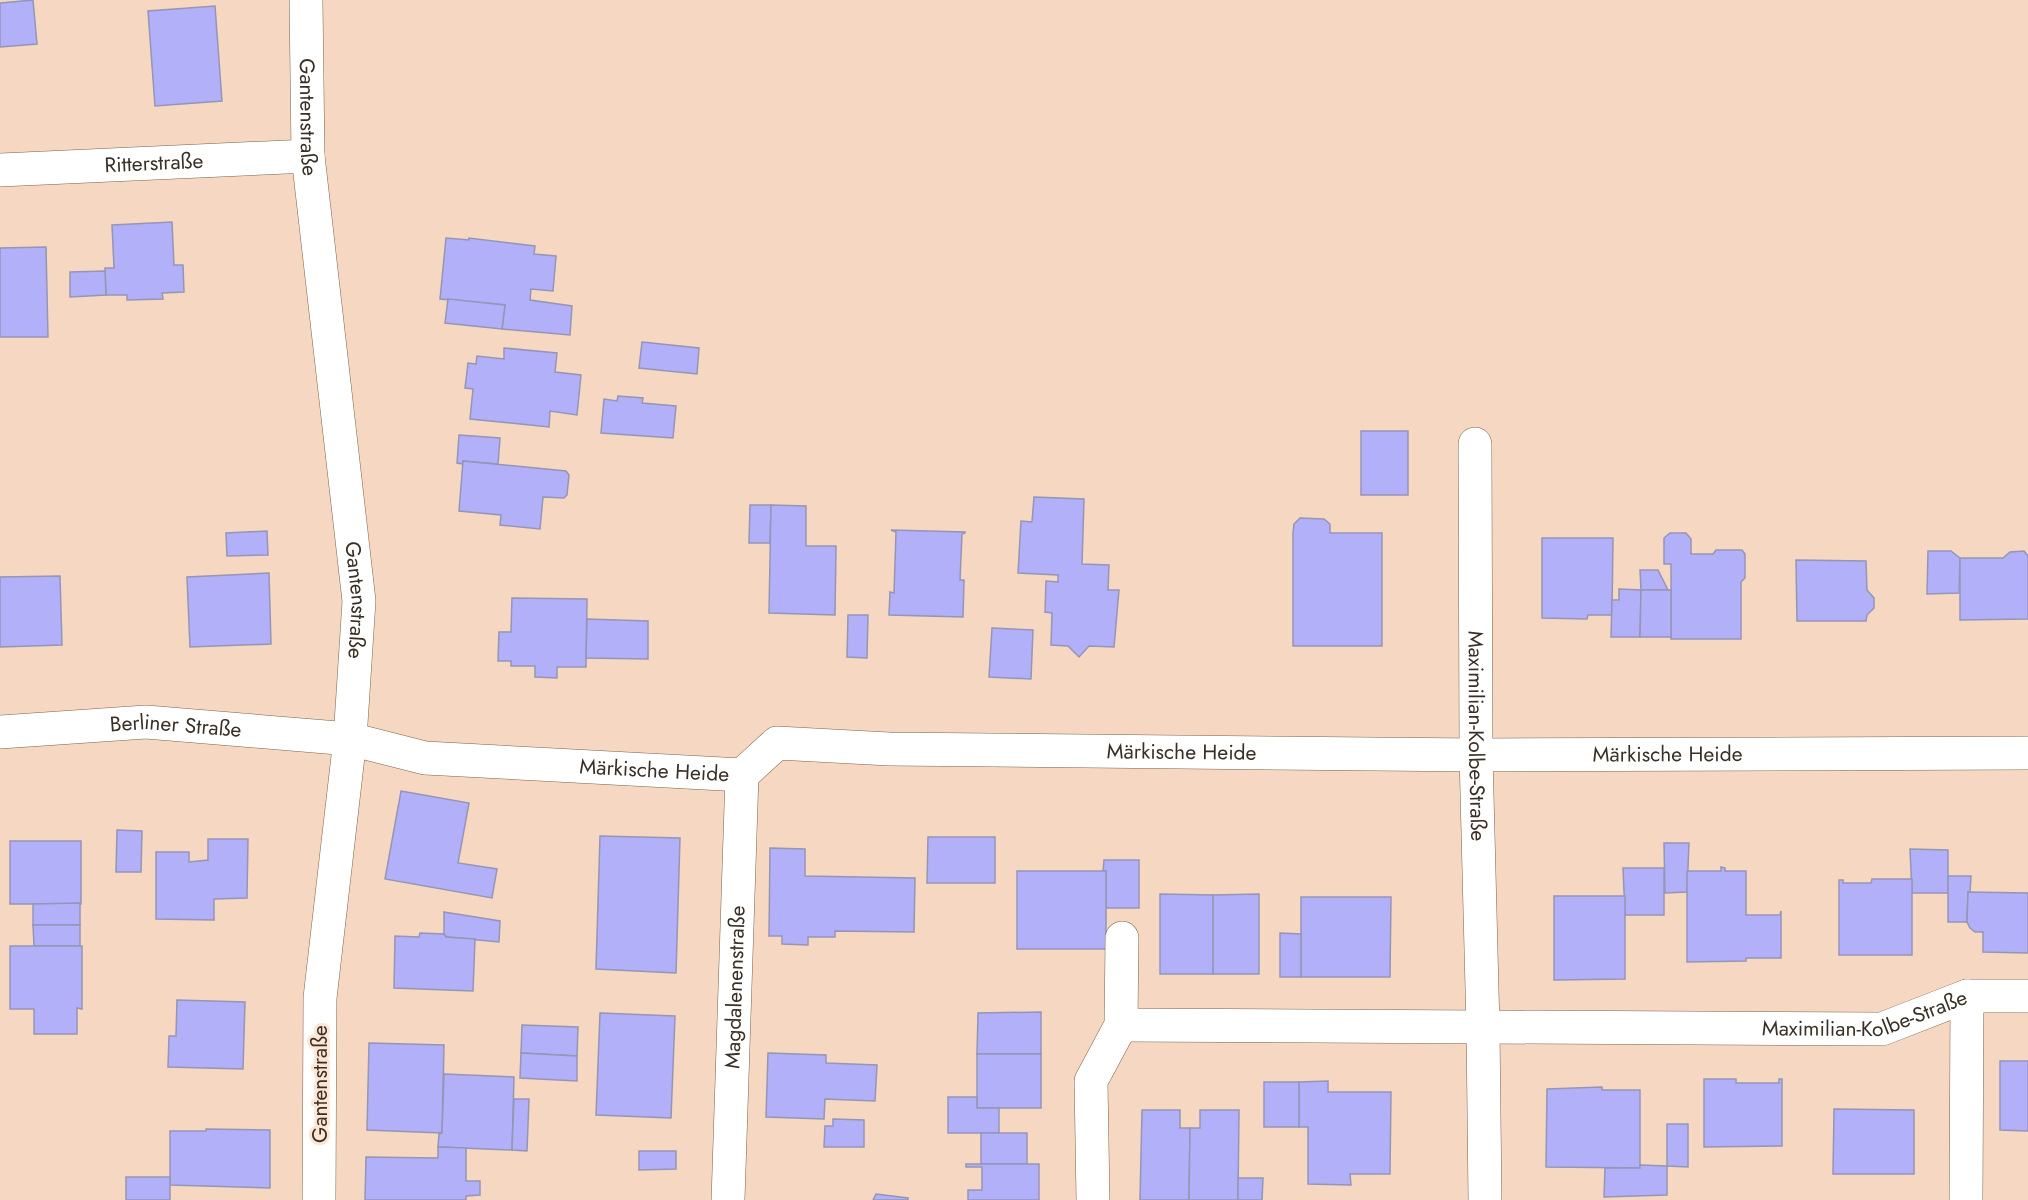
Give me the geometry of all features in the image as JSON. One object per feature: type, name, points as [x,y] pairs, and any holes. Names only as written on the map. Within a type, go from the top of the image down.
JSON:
[{"type":"street","name":"Gantenstraße","points":[[306,0],[308,156],[359,601],[350,739],[320,998],[319,1200]]},
{"type":"street","name":"Ritterstraße","points":[[0,170],[308,156]]},
{"type":"street","name":"Maximilian-Kolbe-Straße","points":[[1475,444],[1476,755],[1485,1200]]},
{"type":"street","name":"Berliner Straße","points":[[0,732],[146,722],[350,739]]},
{"type":"street","name":"Märkische Heide","points":[[350,739],[425,758],[742,776],[777,743],[889,749],[1476,755],[2028,753]]},
{"type":"street","name":"Magdalenenstraße","points":[[728,1200],[742,776]]},
{"type":"street","points":[[1093,1200],[1091,1081],[1121,1024],[1122,938]]},
{"type":"street","name":"Maximilian-Kolbe-Straße","points":[[1121,1024],[1881,1029],[1967,996],[2028,996]]},
{"type":"street","points":[[1966,1200],[1967,996]]},
{"type":"building","points":[[33,0],[37,44],[0,47],[0,3]]},
{"type":"building","points":[[215,6],[222,101],[155,106],[148,11]]},
{"type":"building","points":[[172,222],[174,265],[183,265],[184,292],[162,293],[163,299],[127,300],[127,295],[106,295],[105,268],[114,268],[112,225]]},
{"type":"building","points":[[446,238],[469,240],[469,238],[535,246],[534,254],[556,256],[553,291],[531,289],[530,300],[572,306],[570,335],[502,329],[505,305],[440,299]]},
{"type":"building","points":[[46,247],[48,337],[0,337],[0,248]]},
{"type":"building","points":[[105,271],[106,295],[70,297],[70,272]]},
{"type":"building","points":[[448,299],[505,305],[502,329],[445,323]]},
{"type":"building","points":[[642,342],[699,348],[697,374],[639,368]]},
{"type":"building","points":[[504,348],[557,353],[555,372],[581,375],[577,415],[550,411],[549,427],[470,419],[473,389],[465,388],[468,363],[476,364],[477,356],[504,359]]},
{"type":"building","points":[[618,396],[643,398],[642,403],[676,406],[673,438],[601,433],[604,399],[617,401]]},
{"type":"building","points":[[1361,431],[1408,431],[1408,495],[1361,495]]},
{"type":"building","points":[[459,435],[500,438],[498,464],[463,461],[463,464],[457,463]]},
{"type":"building","points":[[463,461],[566,471],[569,475],[567,495],[564,498],[543,497],[540,529],[500,525],[501,515],[459,511]]},
{"type":"building","points":[[1034,497],[1084,499],[1082,564],[1109,565],[1108,590],[1119,590],[1114,647],[1089,646],[1079,657],[1068,646],[1051,645],[1052,613],[1045,612],[1046,581],[1058,582],[1058,575],[1018,573],[1021,521],[1032,522]]},
{"type":"building","points":[[750,505],[771,505],[770,543],[749,543]]},
{"type":"building","points":[[771,505],[806,506],[806,546],[836,546],[835,615],[769,613]]},
{"type":"building","points":[[1300,518],[1324,519],[1330,524],[1330,533],[1382,533],[1382,646],[1293,646],[1293,533],[1294,524]]},
{"type":"building","points":[[891,530],[965,532],[962,534],[960,580],[964,580],[963,617],[889,615],[890,592],[894,593],[896,532]]},
{"type":"building","points":[[267,531],[268,555],[227,556],[226,533]]},
{"type":"building","points":[[1670,533],[1686,533],[1691,539],[1691,554],[1713,554],[1716,550],[1742,550],[1745,554],[1745,578],[1741,582],[1741,639],[1671,639],[1671,564],[1664,564],[1664,538]]},
{"type":"building","points":[[1542,538],[1613,538],[1612,615],[1588,615],[1587,619],[1542,618]]},
{"type":"building","points":[[1928,551],[1951,551],[1960,558],[1959,593],[1927,594]]},
{"type":"building","points":[[2024,551],[2028,556],[2028,619],[1960,620],[1960,558],[2003,558],[2010,552]]},
{"type":"building","points":[[1796,560],[1866,561],[1867,590],[1874,598],[1874,608],[1867,615],[1866,621],[1797,621]]},
{"type":"building","points":[[1640,570],[1658,570],[1668,590],[1641,590]]},
{"type":"building","points":[[269,573],[271,644],[190,647],[187,577]]},
{"type":"building","points":[[60,576],[62,645],[0,647],[0,577]]},
{"type":"building","points":[[1619,589],[1641,590],[1640,637],[1611,637],[1612,600],[1619,600]]},
{"type":"building","points":[[1641,590],[1671,590],[1671,637],[1640,637]]},
{"type":"building","points":[[512,598],[587,599],[586,667],[557,667],[557,678],[535,677],[535,666],[511,666],[511,661],[498,661],[499,632],[511,632]]},
{"type":"building","points":[[848,615],[868,615],[867,658],[847,657]]},
{"type":"building","points":[[587,619],[648,621],[648,659],[586,658]]},
{"type":"building","points":[[992,628],[1033,630],[1031,679],[989,677]]},
{"type":"building","points":[[401,791],[469,803],[458,863],[497,869],[492,898],[385,879]]},
{"type":"building","points":[[117,830],[142,831],[141,872],[116,872]]},
{"type":"building","points":[[600,836],[680,838],[676,973],[596,969]]},
{"type":"building","points":[[928,837],[995,837],[995,883],[927,883]]},
{"type":"building","points":[[208,839],[248,839],[247,898],[214,899],[214,920],[156,919],[156,852],[189,852],[189,862],[208,860]]},
{"type":"building","points":[[10,841],[81,841],[81,904],[10,904]]},
{"type":"building","points":[[1664,843],[1689,843],[1687,892],[1665,893]]},
{"type":"building","points":[[770,848],[805,849],[805,876],[915,878],[914,932],[835,931],[835,937],[808,937],[808,945],[782,944],[782,936],[769,936]]},
{"type":"building","points":[[1910,849],[1948,850],[1948,893],[1912,893]]},
{"type":"building","points":[[1104,860],[1139,860],[1139,908],[1106,908]]},
{"type":"building","points":[[1721,867],[1725,868],[1725,871],[1746,871],[1746,915],[1780,915],[1781,911],[1781,958],[1687,962],[1687,871],[1721,871]]},
{"type":"building","points":[[1623,868],[1664,868],[1664,915],[1625,915]]},
{"type":"building","points":[[1017,871],[1106,871],[1106,949],[1017,949]]},
{"type":"building","points":[[1948,876],[1971,876],[1967,922],[1948,922]]},
{"type":"building","points":[[1872,879],[1912,879],[1912,955],[1839,955],[1839,880],[1843,880],[1843,883],[1871,883]]},
{"type":"building","points":[[1968,892],[2028,893],[2028,953],[1983,952],[1983,932],[1975,932],[1967,922]]},
{"type":"building","points":[[1160,894],[1213,895],[1213,974],[1160,974]]},
{"type":"building","points":[[1259,894],[1259,974],[1213,974],[1213,895]]},
{"type":"building","points":[[1554,896],[1625,896],[1625,979],[1554,980]]},
{"type":"building","points":[[1301,897],[1391,897],[1390,977],[1301,977]]},
{"type":"building","points":[[80,903],[80,925],[33,925],[33,904]]},
{"type":"building","points":[[444,912],[500,921],[499,942],[446,937]]},
{"type":"building","points":[[33,925],[80,925],[80,946],[34,946]]},
{"type":"building","points":[[420,933],[475,939],[473,991],[394,988],[395,936],[419,937]]},
{"type":"building","points":[[1280,933],[1301,934],[1301,977],[1280,977]]},
{"type":"building","points":[[10,946],[82,946],[82,1009],[77,1008],[77,1034],[34,1034],[34,1009],[10,1009]]},
{"type":"building","points":[[177,1000],[245,1002],[243,1069],[168,1067],[169,1036],[176,1036]]},
{"type":"building","points":[[1041,1012],[1041,1054],[977,1054],[978,1013]]},
{"type":"building","points":[[600,1013],[675,1016],[671,1118],[596,1115]]},
{"type":"building","points":[[522,1025],[578,1027],[577,1056],[521,1053]]},
{"type":"building","points":[[369,1043],[444,1045],[442,1133],[367,1130]]},
{"type":"building","points":[[521,1053],[577,1056],[577,1081],[520,1078]]},
{"type":"building","points":[[768,1053],[826,1055],[826,1063],[877,1065],[875,1101],[825,1099],[824,1119],[766,1117]]},
{"type":"building","points":[[977,1054],[1041,1054],[1041,1108],[977,1108]]},
{"type":"building","points":[[2000,1061],[2028,1061],[2028,1131],[2000,1130]]},
{"type":"building","points":[[444,1074],[514,1077],[512,1150],[438,1147],[439,1134],[442,1133]]},
{"type":"building","points":[[1704,1079],[1736,1079],[1736,1083],[1779,1083],[1779,1079],[1782,1079],[1782,1146],[1704,1147]]},
{"type":"building","points":[[1328,1081],[1328,1092],[1391,1092],[1390,1174],[1350,1174],[1351,1185],[1308,1184],[1308,1127],[1299,1127],[1299,1082]]},
{"type":"building","points":[[1264,1082],[1299,1082],[1299,1127],[1264,1127]]},
{"type":"building","points":[[1602,1087],[1602,1090],[1640,1090],[1640,1168],[1546,1167],[1547,1089]]},
{"type":"building","points":[[948,1097],[977,1097],[977,1108],[999,1108],[999,1133],[948,1133]]},
{"type":"building","points":[[514,1099],[529,1099],[527,1151],[512,1150]]},
{"type":"building","points":[[1834,1109],[1914,1110],[1914,1174],[1833,1174]]},
{"type":"building","points":[[1142,1110],[1180,1110],[1180,1128],[1190,1128],[1189,1200],[1140,1200]]},
{"type":"building","points":[[1200,1110],[1239,1110],[1238,1200],[1189,1200],[1190,1128],[1200,1128]]},
{"type":"building","points":[[833,1119],[864,1120],[864,1147],[824,1147],[825,1126],[833,1126]]},
{"type":"building","points":[[1667,1124],[1688,1124],[1688,1167],[1667,1166]]},
{"type":"building","points":[[206,1129],[270,1130],[270,1188],[170,1185],[170,1131],[206,1131]]},
{"type":"building","points":[[981,1133],[1027,1133],[1027,1164],[981,1164]]},
{"type":"building","points":[[438,1147],[466,1148],[466,1181],[480,1181],[480,1195],[466,1196],[466,1200],[365,1200],[366,1157],[438,1158]]},
{"type":"building","points":[[639,1151],[676,1151],[676,1169],[639,1170]]},
{"type":"building","points":[[966,1164],[1039,1164],[1039,1200],[968,1200],[968,1190],[982,1190],[982,1167],[966,1167]]},
{"type":"building","points":[[1640,1165],[1667,1166],[1667,1195],[1604,1197],[1605,1168],[1640,1168]]},
{"type":"building","points":[[126,1177],[170,1177],[170,1200],[126,1200]]},
{"type":"building","points":[[1238,1178],[1263,1178],[1262,1200],[1238,1200]]},
{"type":"building","points":[[876,1194],[908,1198],[908,1200],[873,1200]]}]
